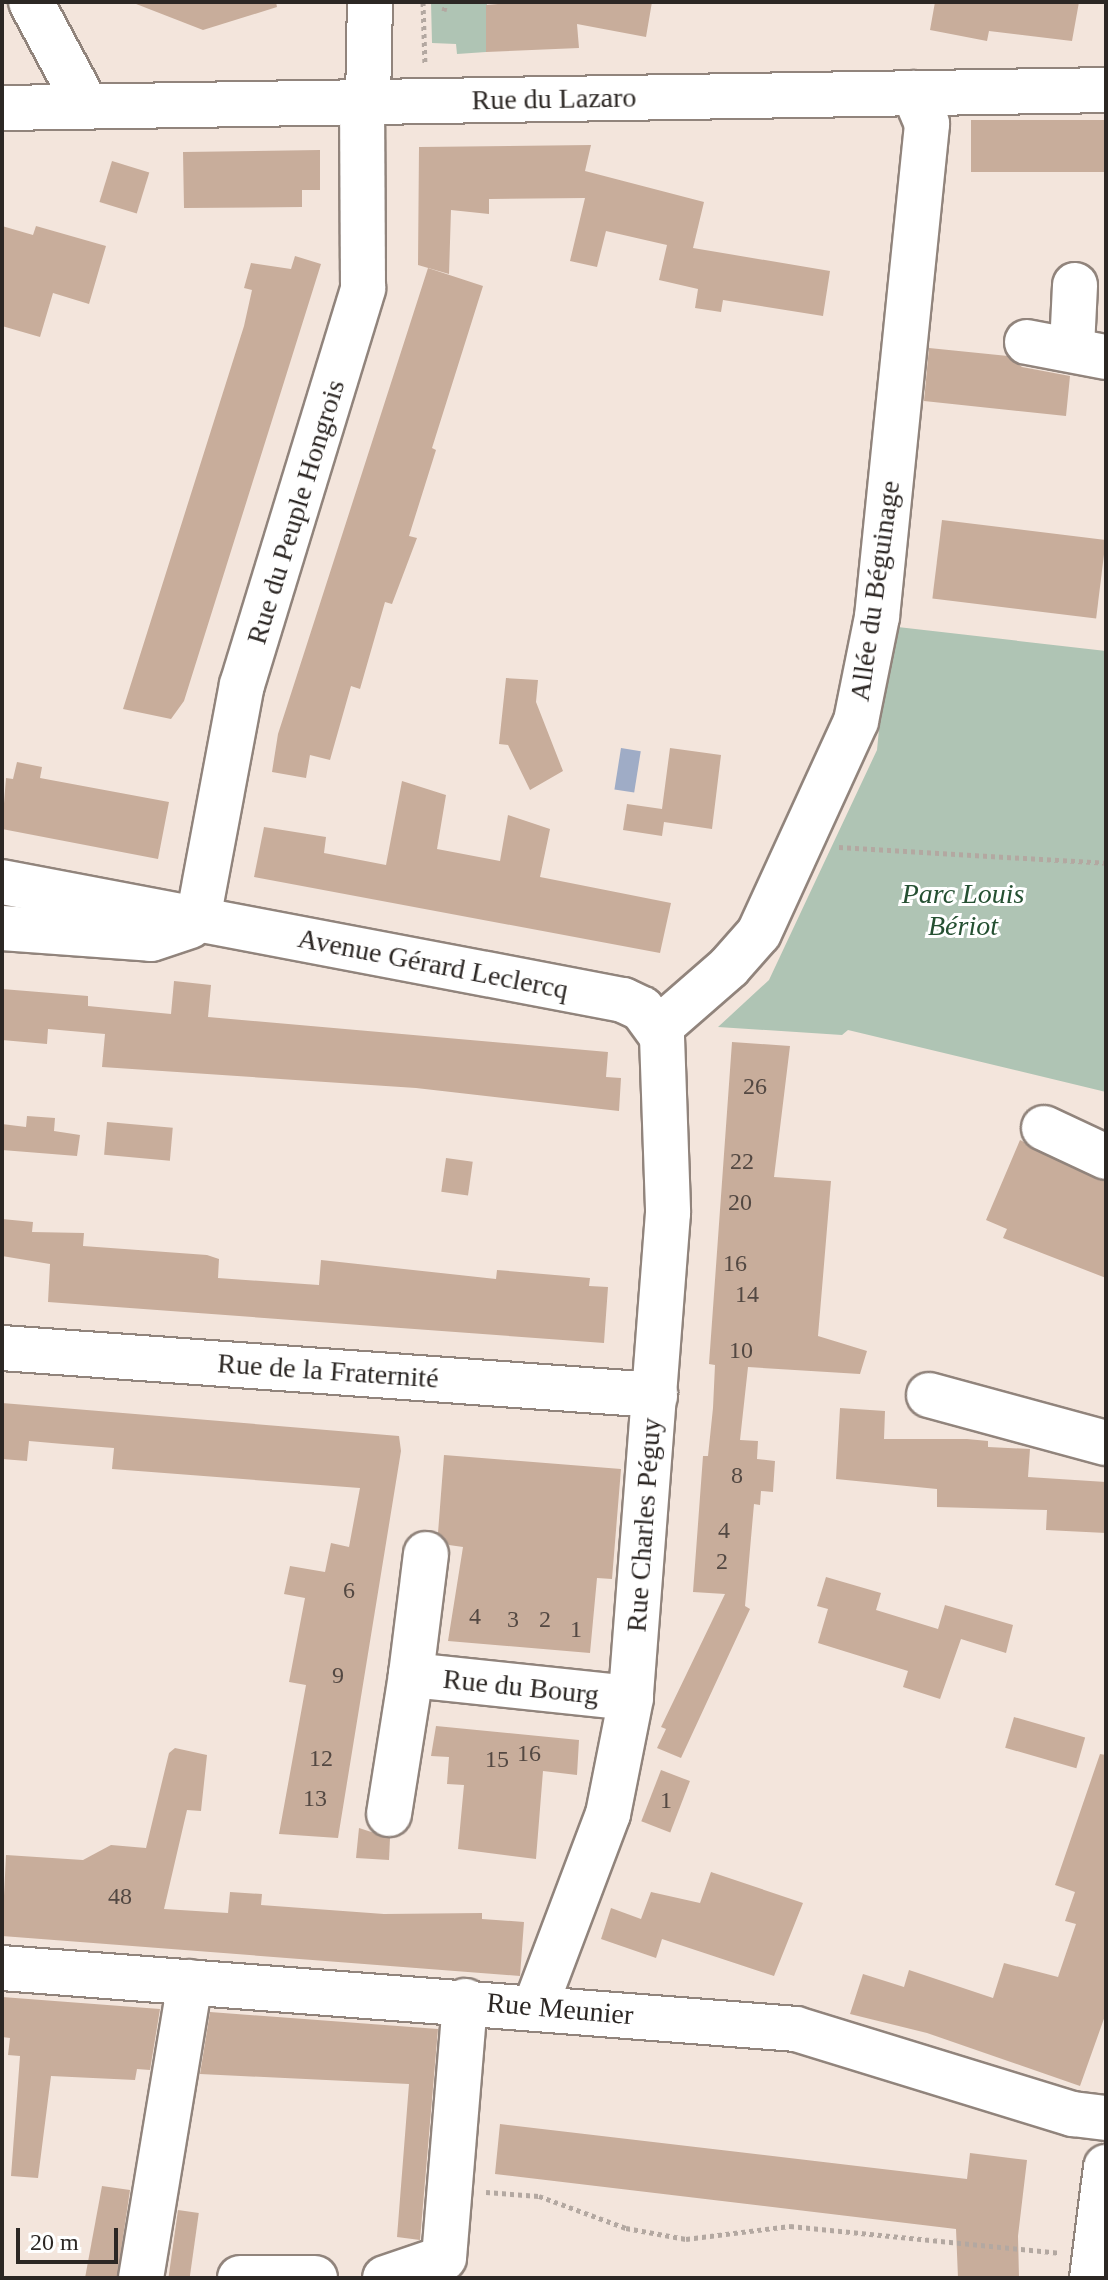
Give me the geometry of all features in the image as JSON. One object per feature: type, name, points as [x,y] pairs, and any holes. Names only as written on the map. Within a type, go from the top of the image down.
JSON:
[{"type":"street","points":[[31,2],[86,105]]},
{"type":"street","name":"Rue du Peuple Hongrois","points":[[198,919],[242,685],[363,288],[365,102],[370,2]]},
{"type":"street","name":"Rue du Lazaro","points":[[2,108],[1106,90]]},
{"type":"street","name":"Allée du Béguinage","points":[[658,1029],[750,944],[806,836],[856,721],[877,617],[927,124],[914,93]]},
{"type":"street","points":[[1027,342],[1089,352],[1075,285]]},
{"type":"street","name":"Avenue Gérard Leclercq","points":[[2,882],[623,1000],[642,1009],[658,1029]]},
{"type":"street","points":[[2,928],[151,939],[177,935],[198,919]]},
{"type":"street","name":"Rue Charles Péguy","points":[[535,2007],[608,1814],[631,1698],[669,1170],[658,1029]]},
{"type":"street","points":[[1044,1128],[1106,1157]]},
{"type":"street","name":"Rue de la Fraternité","points":[[2,1348],[655,1395]]},
{"type":"street","points":[[929,1395],[1106,1443]]},
{"type":"street","name":"Rue du Bourg","points":[[389,1814],[426,1554]]},
{"type":"street","name":"Rue du Bourg","points":[[411,1675],[631,1698]]},
{"type":"street","name":"Rue Meunier","points":[[2,1968],[465,2001],[796,2029],[1073,2114],[1106,2118]]},
{"type":"street","points":[[141,2278],[190,1982]]},
{"type":"street","points":[[385,2278],[444,2258],[465,2001]]},
{"type":"street","points":[[1093,2268],[1106,2167]]},
{"type":"street","points":[[240,2278],[315,2278]]},
{"type":"path","points":[[423,2],[426,101]]},
{"type":"path","points":[[444,11],[446,2]]},
{"type":"path","points":[[806,836],[834,847],[1106,863]]},
{"type":"path","points":[[449,2189],[539,2196],[626,2228],[686,2239],[790,2226],[1093,2268]]},
{"type":"green space","points":[[431,2],[487,2],[486,52],[457,54],[456,44],[432,43]]},
{"type":"green space","name":"Parc Louis Bériot","points":[[889,626],[1106,651],[1106,1092],[848,1030],[842,1035],[718,1027],[769,980],[877,750]]},
{"type":"water","points":[[621,748],[641,751],[634,793],[614,789]]},
{"type":"building","points":[[131,2],[276,2],[277,7],[203,30]]},
{"type":"building","points":[[652,2],[646,37],[577,24],[579,48],[486,52],[486,5]]},
{"type":"building","points":[[935,2],[1079,2],[1072,41],[989,31],[987,41],[930,30]]},
{"type":"building","points":[[971,120],[1106,120],[1106,172],[971,172]]},
{"type":"building","points":[[591,145],[585,171],[704,202],[693,248],[830,271],[823,316],[723,300],[721,312],[695,308],[698,289],[659,280],[667,245],[606,231],[597,267],[570,261],[585,198],[489,199],[489,214],[451,210],[449,274],[418,265],[419,147]]},
{"type":"building","points":[[320,150],[320,190],[302,190],[302,207],[184,208],[183,152]]},
{"type":"building","points":[[112,161],[149,172],[137,214],[99,202]]},
{"type":"building","points":[[2,226],[33,235],[36,226],[106,246],[89,304],[53,293],[40,337],[2,326]]},
{"type":"building","points":[[295,256],[321,264],[184,701],[171,719],[123,709],[244,326],[252,290],[244,288],[251,263],[291,269]]},
{"type":"building","points":[[428,268],[483,286],[432,448],[436,450],[409,536],[417,538],[392,604],[385,602],[360,689],[351,686],[330,760],[310,755],[306,778],[272,772],[278,734]]},
{"type":"building","points":[[929,348],[1008,356],[1022,367],[1070,376],[1066,416],[924,401]]},
{"type":"building","points":[[942,520],[1106,540],[1096,619],[932,598]]},
{"type":"building","points":[[506,678],[538,680],[536,702],[563,771],[530,790],[508,745],[499,744]]},
{"type":"building","points":[[670,748],[721,755],[712,829],[664,822],[662,836],[623,830],[627,804],[662,809]]},
{"type":"building","points":[[17,762],[42,767],[40,778],[169,802],[158,859],[2,829],[6,778],[13,779]]},
{"type":"building","points":[[402,781],[446,795],[437,849],[500,861],[508,815],[550,829],[540,877],[671,903],[660,953],[254,877],[264,827],[326,837],[324,853],[386,865]]},
{"type":"building","points":[[174,981],[211,985],[208,1017],[608,1052],[606,1077],[621,1078],[619,1111],[416,1088],[102,1067],[105,1034],[48,1029],[47,1044],[2,1040],[2,989],[88,996],[88,1006],[171,1014]]},
{"type":"building","points":[[732,1042],[790,1046],[774,1177],[831,1181],[818,1336],[867,1351],[860,1374],[748,1367],[740,1440],[758,1441],[757,1459],[775,1461],[773,1492],[761,1491],[760,1505],[754,1504],[745,1606],[750,1609],[681,1758],[657,1748],[666,1729],[661,1727],[725,1594],[693,1592],[703,1456],[708,1456],[713,1408],[715,1365],[709,1364]]},
{"type":"building","points":[[27,1116],[55,1118],[54,1131],[80,1135],[77,1156],[2,1150],[2,1124],[26,1127]]},
{"type":"building","points":[[107,1122],[173,1128],[170,1161],[104,1155]]},
{"type":"building","points":[[1020,1140],[1106,1182],[1106,1278],[1003,1238],[1007,1229],[986,1220]]},
{"type":"building","points":[[446,1158],[473,1162],[468,1195],[441,1192]]},
{"type":"building","points":[[2,1219],[33,1222],[32,1232],[84,1233],[83,1246],[207,1255],[219,1259],[218,1278],[319,1285],[321,1260],[496,1279],[497,1270],[590,1278],[589,1286],[608,1287],[604,1343],[48,1302],[50,1264],[2,1256]]},
{"type":"building","points":[[2,1403],[399,1436],[401,1451],[338,1838],[279,1834],[306,1685],[289,1682],[305,1598],[284,1594],[290,1566],[325,1572],[331,1543],[349,1547],[360,1488],[112,1469],[114,1448],[29,1441],[27,1461],[2,1459]]},
{"type":"building","points":[[840,1408],[885,1411],[884,1439],[967,1439],[988,1441],[988,1447],[1030,1449],[1028,1477],[1106,1482],[1106,1533],[1046,1530],[1047,1510],[937,1507],[937,1489],[836,1479]]},
{"type":"building","points":[[444,1455],[621,1469],[612,1579],[597,1578],[590,1653],[448,1641],[463,1547],[449,1545],[438,1533]]},
{"type":"building","points":[[826,1577],[881,1593],[876,1610],[938,1629],[945,1605],[1013,1625],[1006,1653],[961,1639],[940,1699],[903,1687],[908,1671],[818,1643],[828,1609],[817,1606]]},
{"type":"building","points":[[1014,1717],[1085,1737],[1076,1768],[1005,1748]]},
{"type":"building","points":[[436,1726],[579,1740],[577,1775],[543,1771],[536,1859],[458,1849],[464,1785],[447,1784],[449,1757],[431,1756]]},
{"type":"building","points":[[175,1748],[207,1755],[201,1811],[187,1810],[164,1909],[228,1913],[230,1892],[262,1894],[261,1905],[384,1914],[482,1913],[482,1919],[524,1922],[520,1976],[2,1936],[6,1855],[83,1860],[111,1845],[146,1848],[169,1753]]},
{"type":"building","points":[[1100,1754],[1106,1755],[1106,2013],[1080,2086],[927,2033],[850,2014],[863,1974],[904,1987],[909,1970],[993,1998],[1004,1963],[1058,1977],[1076,1924],[1065,1921],[1075,1892],[1055,1885]]},
{"type":"building","points":[[661,1770],[690,1781],[670,1832],[641,1821]]},
{"type":"building","points":[[359,1828],[390,1838],[389,1860],[356,1858]]},
{"type":"building","points":[[711,1872],[803,1903],[774,1976],[662,1939],[656,1958],[601,1939],[611,1908],[641,1919],[651,1892],[700,1903]]},
{"type":"building","points":[[2,1997],[160,2009],[150,2070],[137,2069],[135,2080],[51,2076],[38,2178],[11,2176],[20,2056],[8,2055],[10,2038],[2,2037]]},
{"type":"building","points":[[210,2012],[438,2029],[420,2240],[397,2237],[409,2084],[200,2074]]},
{"type":"building","points":[[500,2124],[967,2179],[970,2153],[1027,2160],[1018,2236],[1019,2278],[958,2278],[956,2229],[495,2174]]},
{"type":"building","points":[[102,2186],[130,2190],[117,2278],[85,2278]]},
{"type":"building","points":[[178,2210],[199,2213],[190,2278],[168,2278]]}]
